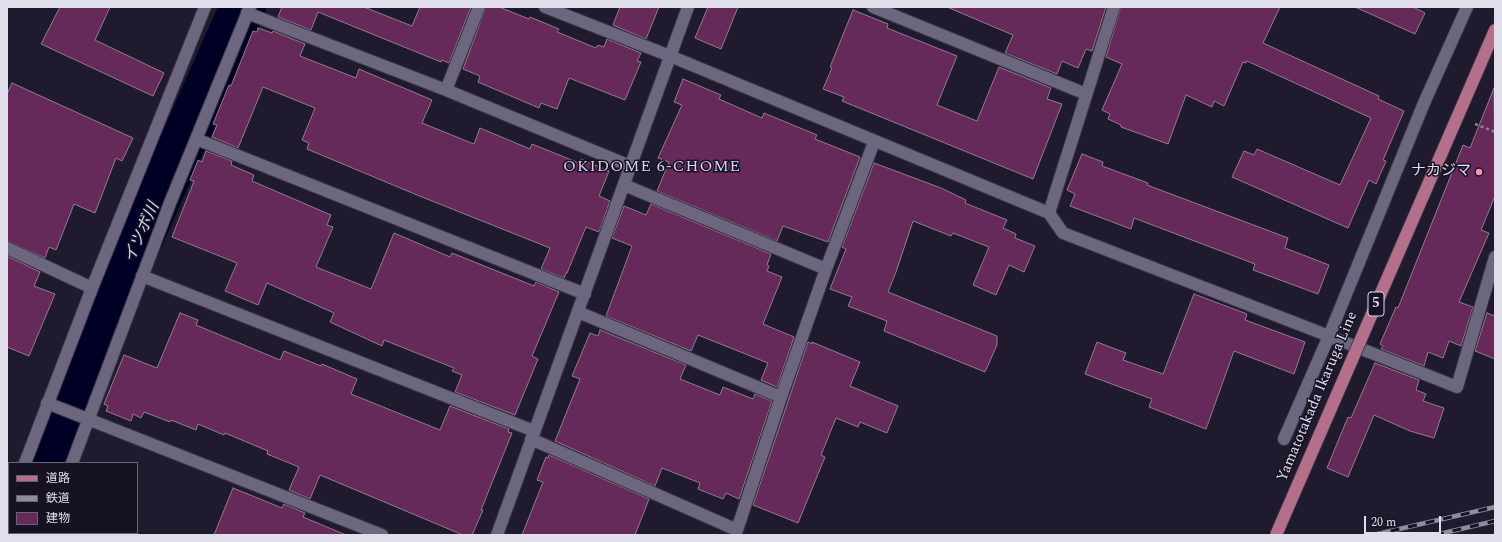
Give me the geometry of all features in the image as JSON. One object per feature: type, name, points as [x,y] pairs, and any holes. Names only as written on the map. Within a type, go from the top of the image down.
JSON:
[{"type":"main road","name":"Yamatotakada Ikaruga Line","points":[[1276,535],[1495,30]]},
{"type":"street","points":[[25,462],[92,288],[204,7]]},
{"type":"street","points":[[446,90],[479,7]]},
{"type":"street","points":[[545,7],[670,56],[874,142],[1049,213],[1063,233],[1456,387],[1495,258]]},
{"type":"street","points":[[497,535],[688,7]]},
{"type":"street","points":[[873,7],[1086,94]]},
{"type":"street","points":[[1049,213],[1114,7]]},
{"type":"street","points":[[1284,440],[1329,336],[1424,103],[1467,7]]},
{"type":"street","points":[[72,462],[85,418],[248,10],[630,166]]},
{"type":"street","points":[[196,139],[585,294]]},
{"type":"street","points":[[142,276],[532,435],[737,530],[781,397],[826,269],[874,142]]},
{"type":"street","points":[[624,185],[826,269]]},
{"type":"street","points":[[7,248],[92,288]]},
{"type":"street","points":[[578,312],[781,397]]},
{"type":"street","points":[[47,403],[382,535]]},
{"type":"building","points":[[60,7],[110,7],[95,40],[164,73],[153,96],[41,44]]},
{"type":"building","points":[[282,7],[364,7],[412,26],[420,7],[471,7],[449,63],[442,60],[441,62],[318,12],[311,30],[278,17]]},
{"type":"building","points":[[486,7],[499,7],[529,19],[530,17],[559,29],[557,32],[596,48],[598,45],[604,47],[607,39],[641,53],[637,61],[641,62],[625,100],[569,78],[557,109],[541,103],[539,108],[478,82],[480,76],[463,69]]},
{"type":"building","points":[[620,7],[659,7],[646,39],[613,25]]},
{"type":"building","points":[[708,7],[738,7],[721,49],[695,38]]},
{"type":"building","points":[[947,7],[1106,7],[1092,51],[1086,49],[1078,68],[1062,61],[1057,74],[1005,53],[1013,35]]},
{"type":"building","points":[[1121,7],[1280,7],[1263,43],[1379,96],[1378,99],[1404,111],[1383,160],[1386,161],[1376,184],[1369,180],[1348,228],[1232,177],[1244,151],[1254,155],[1257,149],[1340,185],[1371,118],[1247,61],[1246,63],[1243,62],[1224,106],[1214,101],[1212,107],[1186,95],[1168,144],[1121,127],[1121,125],[1108,119],[1110,114],[1102,110],[1122,64],[1106,57]]},
{"type":"building","points":[[1355,7],[1413,7],[1425,13],[1415,34]]},
{"type":"building","points":[[853,10],[888,24],[887,28],[957,56],[937,105],[977,121],[999,67],[1051,88],[1047,99],[1062,104],[1033,179],[842,101],[844,97],[823,89],[832,68],[830,67]]},
{"type":"building","points":[[258,28],[272,33],[273,31],[305,44],[300,56],[356,78],[359,69],[432,100],[422,123],[474,144],[480,128],[530,149],[532,144],[579,163],[581,159],[609,171],[599,196],[610,201],[599,232],[586,227],[564,278],[541,269],[550,248],[307,149],[309,143],[302,140],[315,108],[263,87],[238,148],[212,137],[217,125],[213,124],[229,85],[231,86],[253,31],[257,32]]},
{"type":"building","points":[[683,79],[721,95],[719,99],[762,118],[764,113],[817,135],[815,139],[860,157],[828,242],[783,226],[777,241],[657,191],[669,162],[658,158],[682,105],[674,102]]},
{"type":"building","points":[[12,83],[133,138],[122,161],[116,158],[95,213],[74,204],[56,250],[49,247],[45,258],[7,241],[7,94]]},
{"type":"building","points":[[1494,88],[1495,196],[1481,230],[1489,233],[1459,302],[1473,307],[1461,346],[1449,341],[1443,358],[1428,352],[1424,366],[1381,349],[1383,346],[1380,344],[1396,307],[1398,308],[1463,145],[1470,148]]},
{"type":"building","points":[[206,151],[232,161],[231,165],[254,175],[252,181],[331,215],[327,225],[333,227],[316,267],[371,289],[394,233],[450,257],[452,253],[534,286],[536,282],[559,292],[532,356],[538,359],[515,415],[455,392],[462,375],[452,371],[454,368],[384,340],[382,346],[330,322],[334,313],[267,283],[258,305],[225,291],[237,263],[172,237],[194,181],[190,180],[198,160],[202,162]]},
{"type":"building","points":[[1082,154],[1103,162],[1102,166],[1148,183],[1147,185],[1288,238],[1285,248],[1329,265],[1318,294],[1253,270],[1255,264],[1134,218],[1131,229],[1070,206],[1075,194],[1067,190]]},
{"type":"building","points":[[874,163],[941,188],[966,200],[965,203],[1007,220],[1003,228],[1016,234],[1015,238],[1035,246],[1024,272],[1009,265],[996,295],[973,285],[989,247],[953,233],[951,236],[913,221],[888,292],[997,336],[997,345],[985,372],[884,331],[887,321],[848,306],[852,297],[830,289],[846,249],[842,247]]},
{"type":"building","points":[[651,204],[771,254],[767,265],[769,266],[767,271],[782,277],[763,324],[794,337],[777,387],[761,380],[768,363],[698,335],[691,351],[606,316],[632,246],[612,238],[624,206],[646,215]]},
{"type":"building","points":[[7,256],[40,272],[34,286],[55,294],[29,356],[7,347]]},
{"type":"building","points":[[1194,294],[1247,314],[1245,320],[1305,342],[1294,374],[1234,351],[1206,429],[1149,407],[1152,399],[1085,374],[1097,342],[1126,353],[1123,360],[1163,374]]},
{"type":"building","points":[[180,313],[198,320],[196,325],[280,360],[284,351],[321,366],[322,364],[357,379],[351,394],[440,430],[450,406],[509,429],[508,432],[512,433],[472,535],[463,535],[320,475],[310,499],[289,490],[299,467],[267,454],[268,451],[225,433],[224,435],[198,424],[196,430],[171,420],[170,422],[144,412],[141,418],[133,414],[131,421],[106,411],[108,406],[104,404],[124,355],[157,368]]},
{"type":"building","points":[[1487,313],[1495,316],[1495,359],[1475,351]]},
{"type":"building","points":[[600,330],[686,365],[680,379],[720,395],[723,387],[753,399],[755,394],[772,401],[739,499],[726,493],[723,499],[698,489],[700,483],[662,468],[655,486],[555,441],[580,379],[572,376],[590,333],[598,336]]},
{"type":"building","points":[[808,342],[812,344],[812,342],[860,362],[850,386],[898,406],[887,433],[860,422],[858,427],[836,418],[821,455],[825,457],[798,523],[753,505]]},
{"type":"building","points":[[1375,363],[1419,380],[1416,390],[1426,394],[1423,401],[1444,408],[1434,438],[1410,431],[1374,415],[1348,477],[1327,468],[1348,417],[1351,418]]},
{"type":"building","points":[[549,455],[649,499],[635,535],[522,535],[543,482],[537,480],[546,457],[548,458]]},
{"type":"building","points":[[233,488],[282,508],[284,504],[305,513],[303,517],[346,535],[214,535]]},
{"type":"waterway","name":"イツボ川","points":[[51,462],[96,338],[243,7]]},
{"type":"railway","points":[[1373,535],[1495,507]]},
{"type":"railway","points":[[1435,535],[1495,521]]},
{"type":"place","name":"ナカジマ","points":[[1479,172]]},
{"type":"district","name":"OKIDOME 6-CHOME","points":[[652,168]]}]
